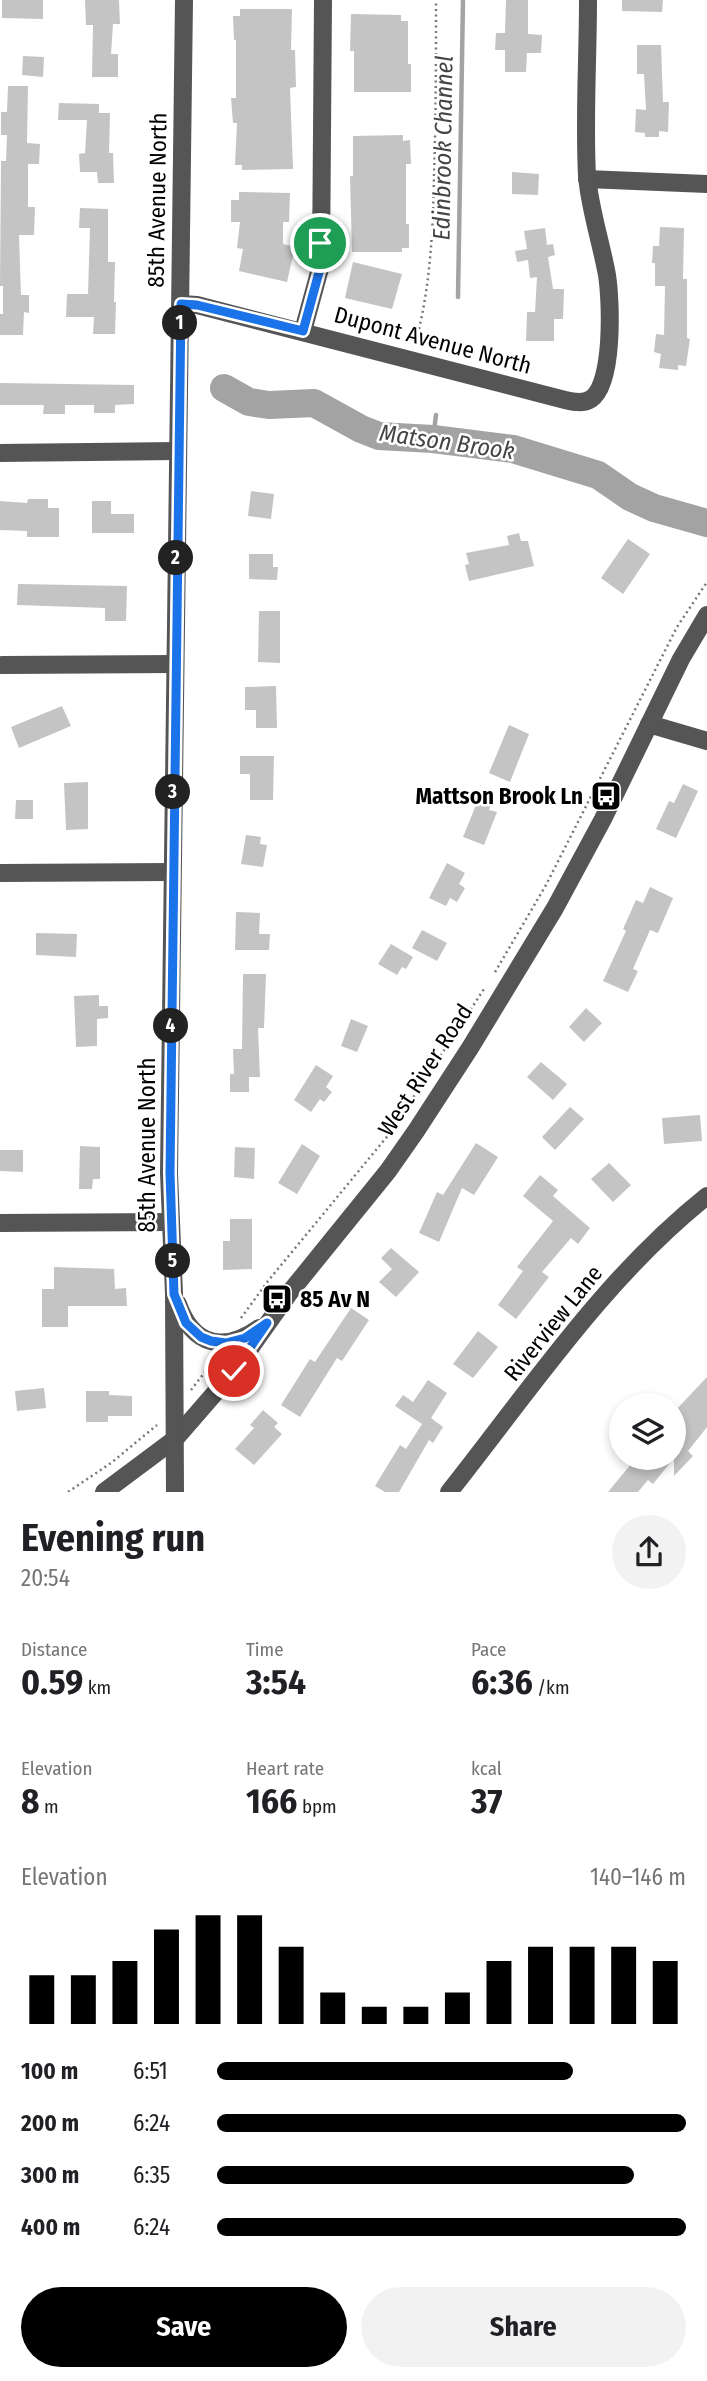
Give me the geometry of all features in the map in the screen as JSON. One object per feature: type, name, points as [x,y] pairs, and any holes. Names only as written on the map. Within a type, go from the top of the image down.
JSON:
[{"type":"street","name":"85th Avenue North","points":[[175,1492],[171,1222],[172,872],[184,0]]},
{"type":"street","points":[[303,331],[321,265],[323,0]]},
{"type":"street","points":[[588,0],[587,179],[707,184]]},
{"type":"street","name":"Dupont Avenue North","points":[[181,304],[197,305],[303,331],[565,400],[578,402],[590,399],[598,391],[605,373],[611,312],[608,277],[587,179]]},
{"type":"street","points":[[0,453],[178,451]]},
{"type":"street","name":"West River Road","points":[[104,1492],[175,1439],[234,1371],[267,1323],[388,1171],[463,1059],[561,897],[603,819],[677,666],[707,615]]},
{"type":"street","points":[[2,665],[175,664]]},
{"type":"street","points":[[649,724],[707,741]]},
{"type":"street","points":[[0,873],[172,872]]},
{"type":"street","name":"Riverview Lane","points":[[449,1492],[591,1311],[663,1233],[707,1196]]},
{"type":"street","points":[[0,1223],[171,1222]]},
{"type":"street","points":[[174,1294],[192,1331],[211,1341],[235,1342],[267,1323]]},
{"type":"path","points":[[418,336],[428,283],[433,218],[436,0]]},
{"type":"path","points":[[237,1325],[268,1281],[390,1133],[489,982],[552,874],[677,627],[707,582]]},
{"type":"path","points":[[187,1396],[221,1352]]},
{"type":"path","points":[[68,1492],[111,1463],[164,1419]]},
{"type":"building","points":[[2,0],[43,0],[43,19],[2,18]]},
{"type":"building","points":[[85,0],[119,0],[120,24],[113,24],[111,54],[118,54],[118,77],[92,77],[93,25],[86,25]]},
{"type":"building","points":[[506,0],[528,0],[528,34],[542,35],[541,53],[527,53],[526,72],[505,72],[505,50],[495,50],[496,33],[505,33]]},
{"type":"building","points":[[622,0],[663,0],[662,12],[622,11]]},
{"type":"building","points":[[240,9],[292,9],[291,50],[295,50],[296,87],[290,88],[293,169],[242,170],[242,165],[235,165],[237,123],[233,123],[231,98],[236,98],[236,40],[233,16],[240,16]]},
{"type":"building","points":[[351,14],[401,15],[401,21],[408,21],[411,92],[354,92],[354,51],[350,51]]},
{"type":"building","points":[[637,45],[661,45],[663,102],[669,102],[668,132],[659,131],[659,137],[645,137],[645,133],[635,132],[636,109],[646,110],[644,74],[637,74]]},
{"type":"building","points":[[23,56],[44,57],[43,77],[22,75]]},
{"type":"building","points":[[8,86],[28,86],[27,143],[40,144],[39,164],[28,164],[28,207],[35,207],[34,235],[19,235],[21,295],[29,295],[29,313],[24,312],[23,335],[0,335],[0,314],[3,314],[3,286],[0,286],[1,161],[6,161],[7,135],[1,135],[1,112],[7,112]]},
{"type":"building","points":[[59,103],[99,104],[99,113],[110,113],[109,153],[113,153],[114,183],[98,183],[97,172],[80,172],[79,154],[85,153],[87,120],[58,120]]},
{"type":"building","points":[[403,135],[403,141],[410,140],[411,164],[406,164],[406,224],[409,224],[409,248],[402,248],[402,252],[352,252],[350,176],[353,176],[353,136]]},
{"type":"building","points":[[512,172],[539,174],[538,195],[512,194]]},
{"type":"building","points":[[239,192],[290,193],[289,222],[283,222],[283,244],[295,247],[287,282],[239,271],[243,249],[237,248],[240,222],[231,222],[231,200],[239,200]]},
{"type":"building","points":[[80,208],[108,209],[108,262],[115,262],[115,334],[93,334],[94,317],[66,317],[67,294],[88,294],[90,228],[79,228]]},
{"type":"building","points":[[660,227],[684,228],[683,279],[687,279],[687,338],[690,339],[686,366],[678,365],[678,370],[659,368],[661,354],[654,352],[656,334],[664,335],[665,286],[655,286],[655,263],[652,263],[653,246],[659,246]]},
{"type":"building","points":[[545,228],[547,245],[553,244],[555,255],[548,257],[553,289],[564,289],[563,319],[554,319],[554,341],[526,341],[527,312],[535,312],[537,277],[530,278],[528,260],[517,262],[515,251],[527,249],[524,231]]},
{"type":"building","points":[[353,262],[402,274],[392,309],[345,298]]},
{"type":"building","points":[[0,383],[134,385],[134,404],[115,405],[115,413],[94,413],[94,405],[65,405],[65,414],[43,414],[44,405],[0,405]]},
{"type":"building","points":[[251,491],[274,494],[271,519],[248,516]]},
{"type":"building","points":[[28,499],[48,499],[48,508],[59,508],[59,537],[27,537],[27,531],[0,530],[0,501],[27,503]]},
{"type":"building","points":[[92,501],[111,501],[111,514],[134,514],[134,533],[92,533]]},
{"type":"building","points":[[519,533],[521,541],[528,541],[534,566],[469,581],[465,565],[469,564],[466,553],[509,545],[507,536]]},
{"type":"building","points":[[628,539],[650,554],[623,594],[601,578]]},
{"type":"building","points":[[249,554],[273,554],[273,567],[278,567],[277,580],[249,579]]},
{"type":"building","points":[[18,584],[127,586],[126,621],[105,621],[105,608],[17,605]]},
{"type":"building","points":[[259,611],[280,611],[280,663],[258,662]]},
{"type":"building","points":[[276,686],[277,728],[256,728],[256,710],[245,710],[245,687]]},
{"type":"building","points":[[62,706],[71,726],[19,748],[11,727]]},
{"type":"building","points":[[509,725],[529,734],[510,782],[489,773]]},
{"type":"building","points":[[240,756],[274,756],[273,800],[250,800],[250,774],[240,774]]},
{"type":"building","points":[[88,782],[88,829],[66,830],[64,783]]},
{"type":"building","points":[[683,784],[698,791],[676,838],[656,829],[669,801],[674,803]]},
{"type":"building","points":[[480,795],[493,800],[489,810],[497,812],[484,845],[463,837]]},
{"type":"building","points":[[16,800],[33,800],[33,819],[15,819]]},
{"type":"building","points":[[246,835],[261,837],[260,844],[267,845],[263,867],[241,864]]},
{"type":"building","points":[[447,863],[465,873],[459,884],[465,888],[457,902],[450,898],[446,906],[429,898]]},
{"type":"building","points":[[650,887],[673,898],[658,933],[650,930],[633,969],[638,971],[628,992],[603,981],[626,931],[623,929],[636,900],[643,903]]},
{"type":"building","points":[[236,912],[260,913],[259,934],[270,934],[269,950],[235,950]]},
{"type":"building","points":[[422,930],[447,943],[437,961],[412,948]]},
{"type":"building","points":[[36,933],[77,934],[76,957],[36,955]]},
{"type":"building","points":[[391,944],[413,957],[406,969],[402,967],[397,975],[378,964]]},
{"type":"building","points":[[243,974],[266,974],[264,1028],[258,1028],[260,1077],[249,1077],[249,1092],[230,1092],[230,1074],[234,1074],[233,1049],[242,1049]]},
{"type":"building","points":[[99,995],[99,1006],[108,1006],[108,1018],[97,1019],[97,1046],[76,1047],[74,996]]},
{"type":"building","points":[[586,1008],[602,1023],[584,1042],[569,1027]]},
{"type":"building","points":[[351,1019],[368,1026],[357,1052],[341,1046]]},
{"type":"building","points":[[541,1062],[567,1084],[553,1100],[527,1077]]},
{"type":"building","points":[[316,1065],[333,1076],[326,1087],[332,1092],[324,1102],[320,1099],[311,1112],[294,1100]]},
{"type":"building","points":[[570,1107],[584,1119],[555,1150],[542,1137]]},
{"type":"building","points":[[700,1115],[702,1141],[664,1144],[662,1118]]},
{"type":"building","points":[[476,1143],[498,1157],[474,1195],[462,1188],[439,1242],[419,1233],[437,1192],[443,1195]]},
{"type":"building","points":[[302,1144],[320,1156],[297,1194],[278,1183]]},
{"type":"building","points":[[80,1146],[100,1147],[100,1179],[93,1179],[92,1189],[79,1189]]},
{"type":"building","points":[[235,1147],[255,1148],[254,1179],[234,1177]]},
{"type":"building","points":[[0,1150],[23,1150],[23,1172],[0,1171]]},
{"type":"building","points":[[609,1163],[631,1185],[613,1202],[591,1179]]},
{"type":"building","points":[[540,1175],[558,1190],[553,1196],[590,1228],[578,1244],[571,1238],[542,1272],[549,1277],[516,1319],[498,1305],[523,1271],[517,1267],[553,1221],[523,1196]]},
{"type":"building","points":[[230,1219],[252,1219],[252,1269],[223,1270],[223,1241],[230,1241]]},
{"type":"building","points":[[391,1248],[419,1272],[396,1297],[379,1282],[392,1269],[381,1258]]},
{"type":"building","points":[[54,1267],[114,1269],[115,1289],[126,1288],[127,1306],[68,1306],[68,1327],[42,1327],[42,1289],[54,1289]]},
{"type":"building","points":[[351,1308],[369,1320],[342,1361],[337,1358],[300,1417],[281,1405],[310,1359],[315,1362]]},
{"type":"building","points":[[478,1331],[498,1347],[473,1378],[453,1364]]},
{"type":"building","points":[[707,1377],[707,1427],[688,1451],[693,1456],[686,1463],[686,1399]]},
{"type":"building","points":[[428,1380],[447,1393],[431,1418],[443,1427],[433,1443],[429,1440],[399,1492],[385,1492],[375,1486],[400,1445],[406,1449],[422,1424],[395,1406],[403,1395],[413,1402]]},
{"type":"building","points":[[44,1388],[46,1408],[17,1411],[15,1391]]},
{"type":"building","points":[[86,1391],[109,1391],[109,1395],[132,1396],[132,1416],[108,1416],[108,1422],[86,1422]]},
{"type":"building","points":[[263,1410],[278,1423],[274,1427],[282,1434],[254,1465],[235,1449],[254,1428],[250,1425]]},
{"type":"building","points":[[626,1470],[664,1470],[653,1484],[648,1480],[638,1492],[608,1492]]},
{"type":"waterway","name":"Edinbrook Channel","points":[[458,297],[463,0]]},
{"type":"waterway","name":"Matson Brook","points":[[224,388],[249,402],[269,405],[314,403],[379,436],[433,439],[513,449],[598,475],[630,497],[654,508],[707,523]]},
{"type":"waterway","points":[[433,439],[436,415]]},
{"type":"place","name":"Mattson Brook Ln","points":[[606,796]]},
{"type":"place","name":"85 Av N","points":[[277,1299]]},
{"type":"route","points":[[234,1371],[267,1323],[235,1342],[211,1341],[192,1331],[174,1294],[170,1173],[181,304],[197,305],[303,331],[321,265],[320,243]]}]
